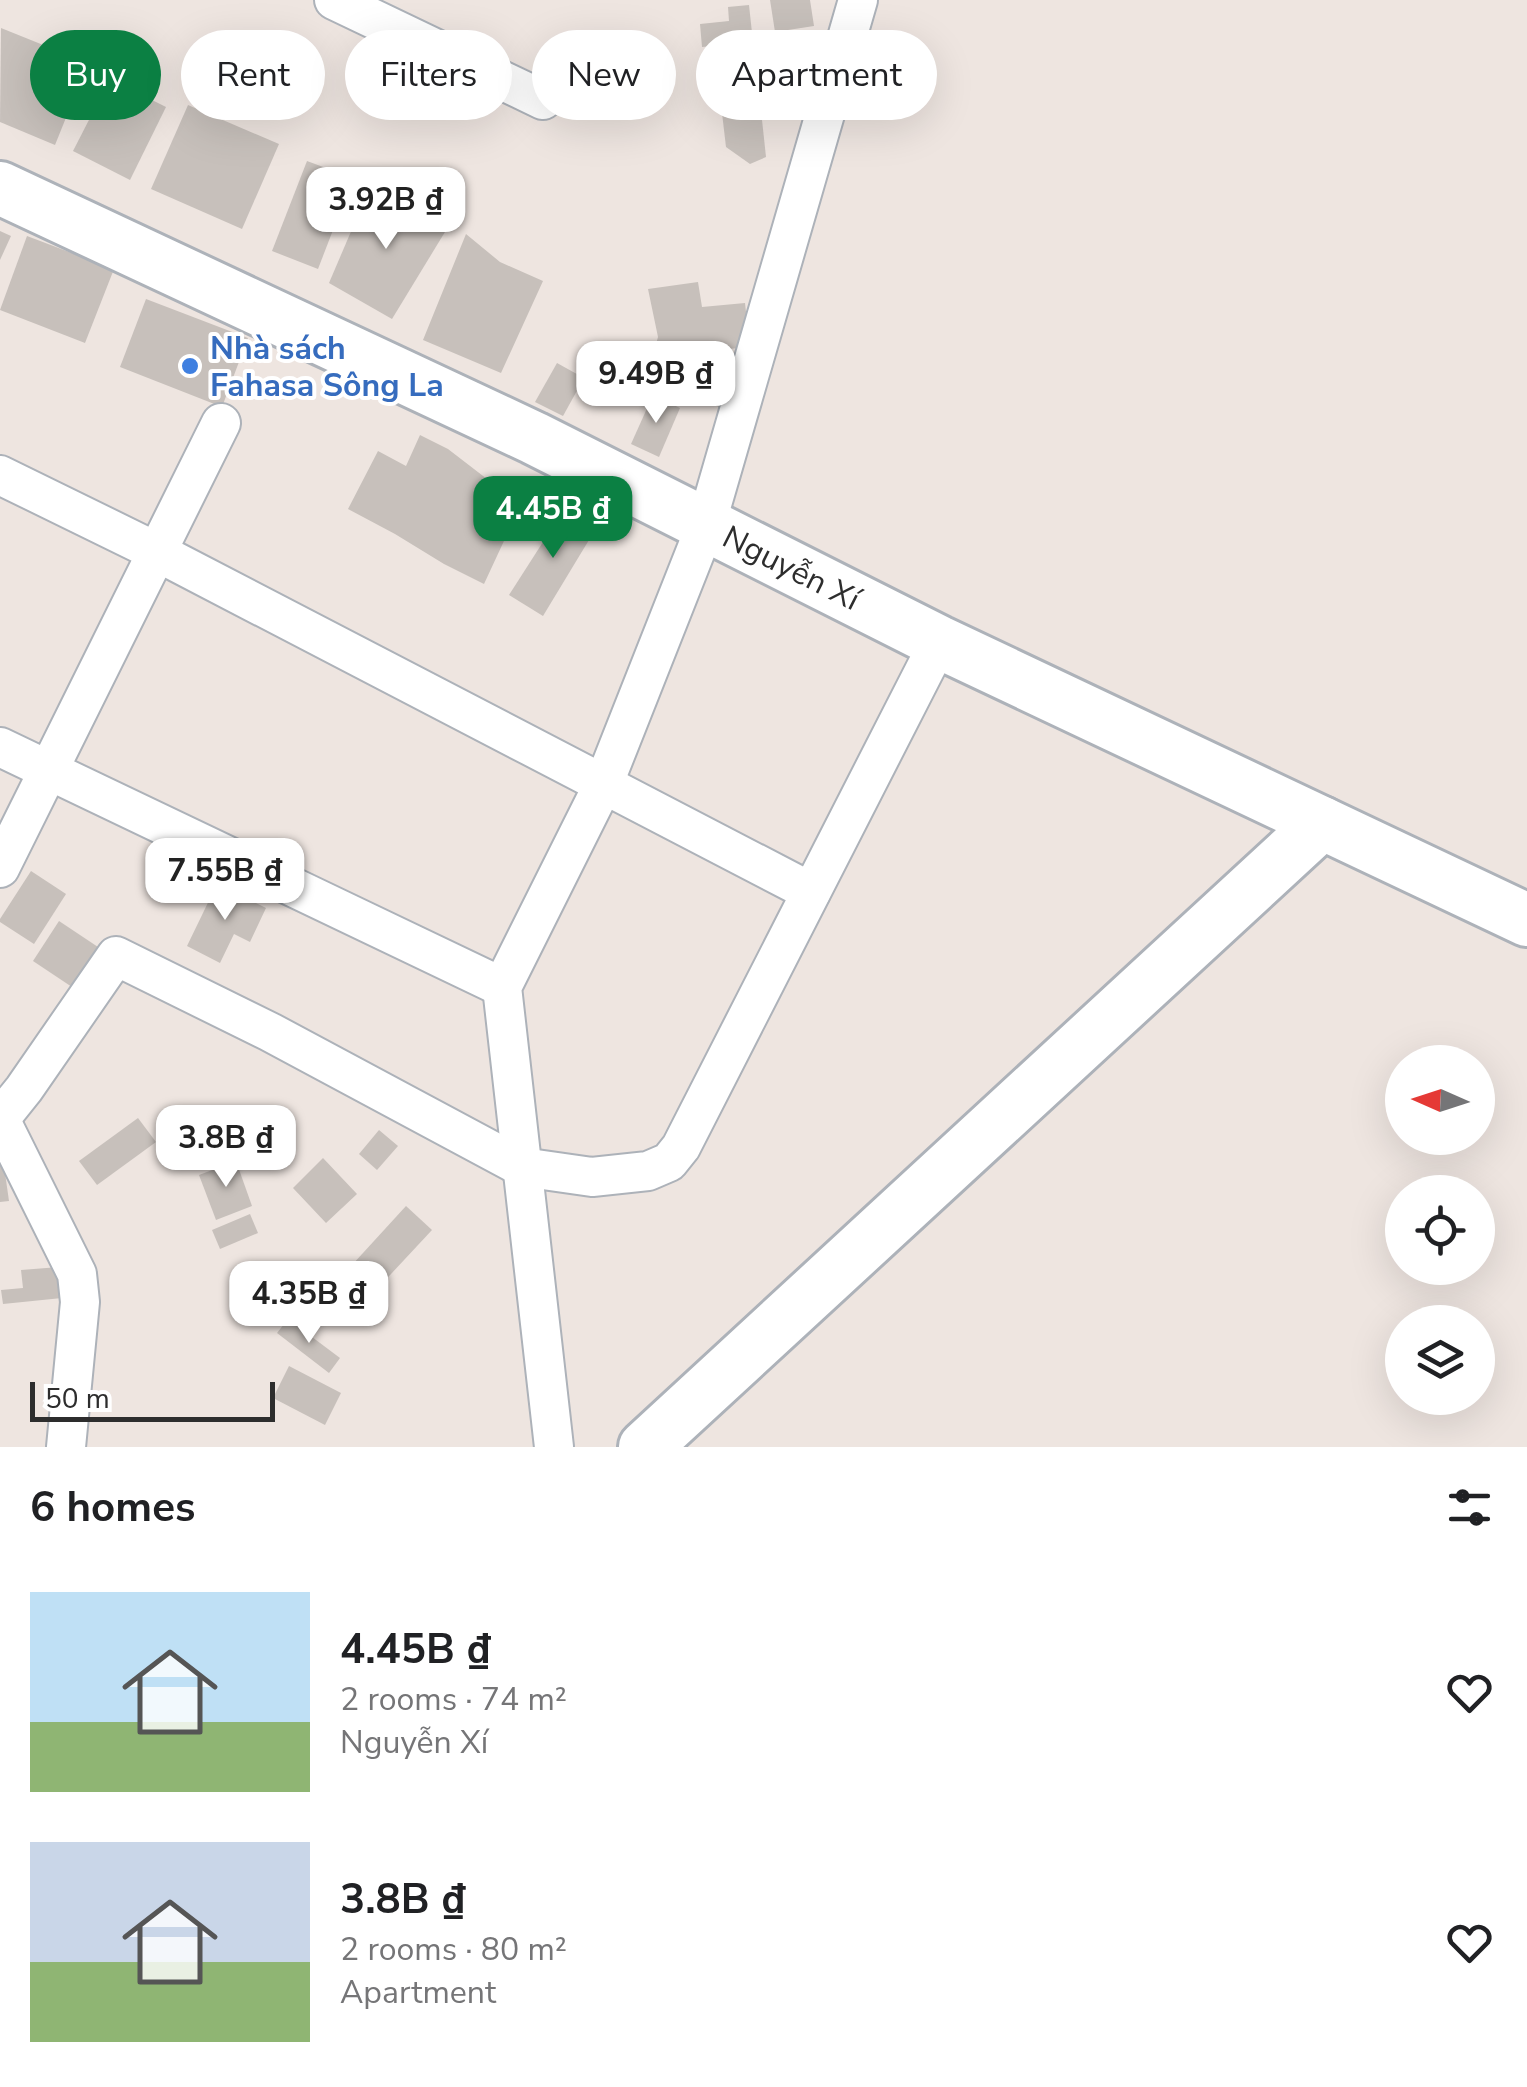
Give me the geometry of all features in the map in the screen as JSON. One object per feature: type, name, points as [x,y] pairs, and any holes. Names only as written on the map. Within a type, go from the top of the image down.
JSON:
[{"type":"street","points":[[334,0],[532,95]]},
{"type":"street","points":[[554,1447],[502,988],[604,783],[706,524],[858,0]]},
{"type":"street","name":"Nguyễn Xí","points":[[0,188],[516,430],[939,642],[1527,920]]},
{"type":"street","points":[[0,868],[221,423]]},
{"type":"street","points":[[0,476],[157,552],[811,892]]},
{"type":"street","points":[[66,1447],[80,1302],[77,1274],[0,1119],[116,956],[270,1032],[522,1167],[592,1177],[648,1170],[669,1162],[681,1146],[939,642]]},
{"type":"street","points":[[0,747],[502,988]]},
{"type":"street","points":[[645,1447],[1322,823]]},
{"type":"building","points":[[770,0],[810,0],[814,26],[775,30]]},
{"type":"building","points":[[749,5],[752,30],[701,30],[700,24],[729,21],[728,7]]},
{"type":"building","points":[[1,28],[30,40],[30,120],[65,120],[55,145],[0,122]]},
{"type":"building","points":[[89,120],[160,120],[130,180],[73,151]]},
{"type":"building","points":[[181,120],[223,120],[279,144],[242,229],[151,189]]},
{"type":"building","points":[[723,120],[762,120],[766,157],[750,164],[726,147]]},
{"type":"building","points":[[307,161],[353,178],[318,269],[272,251]]},
{"type":"building","points":[[370,187],[410,203],[448,227],[392,319],[329,283]]},
{"type":"building","points":[[0,231],[11,236],[0,260]]},
{"type":"building","points":[[466,234],[500,262],[543,281],[501,373],[423,340]]},
{"type":"building","points":[[27,236],[114,269],[85,343],[0,310]]},
{"type":"building","points":[[698,282],[702,307],[745,303],[750,347],[707,351],[733,358],[720,407],[644,386],[658,337],[648,289]]},
{"type":"building","points":[[146,299],[248,338],[222,407],[120,367]]},
{"type":"building","points":[[557,363],[584,378],[563,416],[535,402]]},
{"type":"building","points":[[653,395],[680,408],[659,457],[631,444]]},
{"type":"building","points":[[420,435],[524,498],[484,584],[348,509],[378,451],[406,466]]},
{"type":"building","points":[[568,503],[595,530],[543,616],[509,595]]},
{"type":"building","points":[[31,871],[66,894],[34,944],[0,922]]},
{"type":"building","points":[[217,884],[266,908],[250,942],[234,934],[220,963],[187,946]]},
{"type":"building","points":[[59,921],[101,949],[75,989],[33,961]]},
{"type":"building","points":[[138,1118],[156,1142],[97,1185],[79,1161]]},
{"type":"building","points":[[379,1130],[398,1146],[377,1170],[359,1154]]},
{"type":"building","points":[[0,1152],[9,1201],[0,1202]]},
{"type":"building","points":[[323,1158],[357,1194],[326,1223],[293,1188]]},
{"type":"building","points":[[236,1161],[252,1206],[216,1220],[199,1175]]},
{"type":"building","points":[[406,1206],[432,1230],[377,1289],[352,1265]]},
{"type":"building","points":[[250,1214],[258,1233],[220,1249],[212,1230]]},
{"type":"building","points":[[59,1267],[62,1298],[3,1304],[1,1290],[23,1288],[21,1270]]},
{"type":"building","points":[[288,1319],[340,1358],[329,1373],[277,1333]]},
{"type":"building","points":[[289,1366],[341,1393],[325,1425],[273,1398]]},
{"type":"place","name":"Nhà sách Fahasa Sông La","points":[[190,366]]}]
